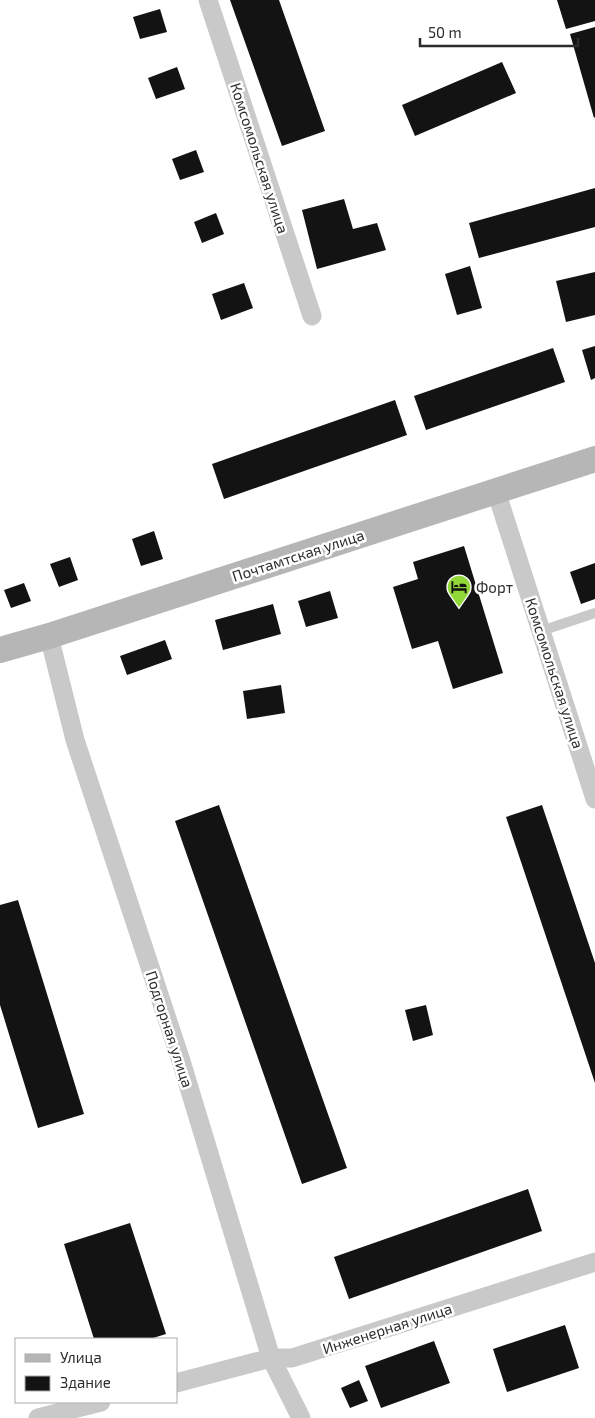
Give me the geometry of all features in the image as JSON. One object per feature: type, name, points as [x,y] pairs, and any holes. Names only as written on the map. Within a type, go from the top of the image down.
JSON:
[{"type":"street","name":"Комсомольская улица","points":[[208,0],[312,316]]},
{"type":"street","name":"Почтамтская улица","points":[[0,650],[49,636],[595,459]]},
{"type":"street","name":"Комсомольская улица","points":[[496,491],[595,799]]},
{"type":"street","name":"Подгорная улица","points":[[49,636],[75,740],[181,1061],[271,1358],[301,1418]]},
{"type":"street","name":"Инженерная улица","points":[[178,1382],[271,1358],[292,1358],[595,1262]]},
{"type":"street","points":[[38,1418],[97,1403]]},
{"type":"lane","points":[[541,631],[595,613]]},
{"type":"building","points":[[230,0],[279,0],[325,131],[282,146]]},
{"type":"building","points":[[557,0],[595,0],[595,21],[566,29]]},
{"type":"building","points":[[160,9],[167,32],[140,39],[133,17]]},
{"type":"building","points":[[595,27],[595,117],[594,118],[570,34]]},
{"type":"building","points":[[502,62],[516,93],[415,136],[402,105]]},
{"type":"building","points":[[177,67],[185,89],[156,99],[148,78]]},
{"type":"building","points":[[196,150],[204,172],[180,180],[172,159]]},
{"type":"building","points":[[595,188],[595,227],[479,258],[469,223]]},
{"type":"building","points":[[344,199],[353,229],[377,223],[386,250],[317,269],[302,210]]},
{"type":"building","points":[[216,213],[224,234],[202,243],[194,222]]},
{"type":"building","points":[[470,266],[482,308],[457,315],[445,274]]},
{"type":"building","points":[[595,272],[595,315],[566,322],[556,281]]},
{"type":"building","points":[[244,283],[253,308],[221,320],[212,294]]},
{"type":"building","points":[[595,346],[595,378],[591,380],[582,350]]},
{"type":"building","points":[[553,348],[565,382],[426,430],[414,396]]},
{"type":"building","points":[[395,400],[407,435],[224,499],[212,464]]},
{"type":"building","points":[[154,531],[163,559],[141,566],[132,539]]},
{"type":"building","points":[[464,546],[503,673],[453,689],[438,641],[412,649],[393,587],[418,579],[413,562]]},
{"type":"building","points":[[70,557],[78,580],[59,587],[50,564]]},
{"type":"building","points":[[595,563],[595,599],[581,604],[570,572]]},
{"type":"building","points":[[24,583],[31,601],[11,608],[4,590]]},
{"type":"building","points":[[330,591],[338,618],[306,627],[298,601]]},
{"type":"building","points":[[273,604],[281,634],[223,650],[215,620]]},
{"type":"building","points":[[165,640],[172,659],[127,675],[120,656]]},
{"type":"building","points":[[281,685],[285,713],[247,719],[243,691]]},
{"type":"building","points":[[219,805],[347,1168],[302,1184],[175,821]]},
{"type":"building","points":[[542,805],[595,963],[595,1083],[506,817]]},
{"type":"building","points":[[18,900],[84,1114],[38,1128],[0,1005],[0,905]]},
{"type":"building","points":[[426,1005],[433,1035],[413,1041],[405,1010]]},
{"type":"building","points":[[528,1189],[542,1231],[349,1299],[334,1257]]},
{"type":"building","points":[[130,1223],[166,1334],[153,1338],[94,1338],[64,1244]]},
{"type":"building","points":[[565,1325],[579,1368],[507,1392],[493,1349]]},
{"type":"building","points":[[434,1341],[450,1383],[381,1408],[365,1366]]},
{"type":"building","points":[[359,1380],[368,1401],[350,1408],[341,1388]]},
{"type":"place","name":"Форт","points":[[459,608]]}]
